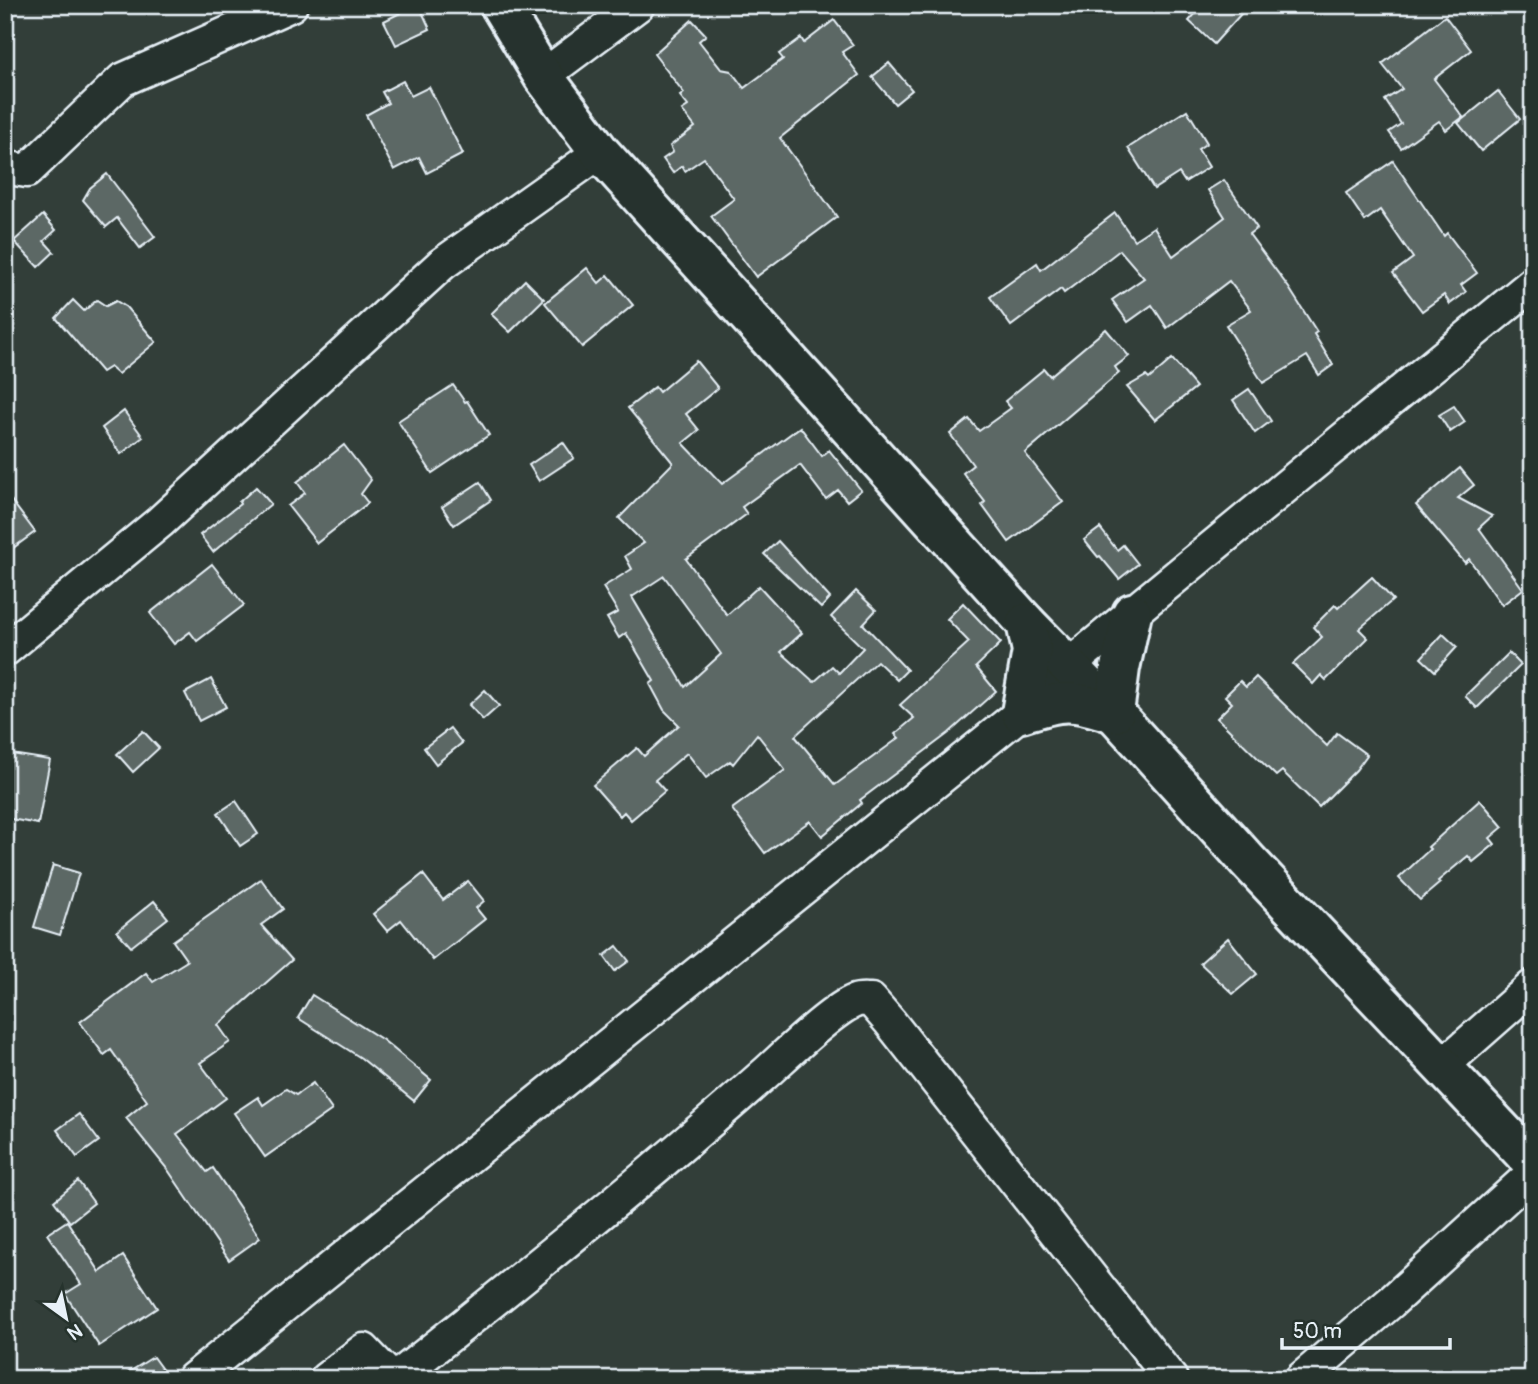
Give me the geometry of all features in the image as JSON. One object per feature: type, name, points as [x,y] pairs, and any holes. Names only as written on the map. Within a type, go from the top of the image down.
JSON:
[{"type":"main road","points":[[500,5],[543,76],[600,152],[1026,623],[1114,713],[1533,1163]]},
{"type":"main road","points":[[1114,713],[1132,613]]},
{"type":"main road","points":[[1026,623],[1032,651],[1021,713],[1051,703],[1078,702],[1114,713]]},
{"type":"street","points":[[5,164],[9,168],[27,171],[122,80],[291,5]]},
{"type":"street","points":[[543,76],[638,5]]},
{"type":"street","points":[[5,650],[160,522],[442,264],[600,152]]},
{"type":"street","points":[[193,1379],[1021,713],[1067,667],[1533,283]]},
{"type":"street","points":[[1441,1067],[1533,986]]},
{"type":"street","points":[[326,1379],[364,1350],[394,1379],[544,1261],[702,1130],[798,1044],[844,1007],[857,1000],[871,1000],[890,1022],[1171,1379]]},
{"type":"street","points":[[1301,1379],[1391,1302],[1533,1173]]},
{"type":"building","points":[[419,5],[430,29],[396,45],[384,21]]},
{"type":"building","points":[[1203,5],[1249,5],[1214,44],[1189,21]]},
{"type":"building","points":[[1445,16],[1471,50],[1434,79],[1463,117],[1446,130],[1439,121],[1401,148],[1389,132],[1401,124],[1385,100],[1402,89],[1382,64]]},
{"type":"building","points":[[692,20],[706,35],[699,41],[721,69],[731,71],[744,88],[783,59],[779,54],[801,38],[804,43],[834,20],[853,45],[842,52],[859,75],[780,138],[837,217],[756,277],[711,216],[734,199],[704,158],[685,171],[682,166],[673,173],[663,159],[673,152],[670,146],[695,127],[682,110],[688,106],[680,96],[684,93],[654,54]]},
{"type":"building","points":[[889,63],[912,90],[895,104],[872,77]]},
{"type":"building","points":[[403,81],[411,96],[429,87],[463,154],[427,173],[419,157],[394,170],[366,115],[388,103],[382,92]]},
{"type":"building","points":[[1498,91],[1520,119],[1481,151],[1458,123]]},
{"type":"building","points":[[1187,110],[1207,143],[1198,149],[1209,167],[1185,182],[1179,173],[1154,189],[1128,148]]},
{"type":"building","points":[[1393,161],[1444,236],[1447,233],[1477,273],[1461,285],[1466,292],[1450,304],[1444,295],[1422,311],[1393,273],[1413,258],[1380,210],[1365,221],[1346,193]]},
{"type":"building","points":[[107,174],[155,237],[140,248],[117,218],[106,227],[83,200],[90,188]]},
{"type":"building","points":[[1224,180],[1257,228],[1249,234],[1317,332],[1314,334],[1333,365],[1319,375],[1307,356],[1263,383],[1226,325],[1251,310],[1229,281],[1167,328],[1152,305],[1128,322],[1112,300],[1144,278],[1120,250],[1064,293],[1061,289],[1011,326],[990,297],[1037,263],[1041,270],[1115,213],[1134,240],[1154,227],[1173,256],[1225,217],[1208,190]]},
{"type":"building","points":[[43,215],[56,230],[44,241],[54,252],[38,267],[14,241]]},
{"type":"building","points":[[587,268],[599,283],[608,275],[633,305],[582,347],[545,303]]},
{"type":"building","points":[[525,280],[544,299],[510,332],[491,314]]},
{"type":"building","points":[[73,300],[84,311],[97,300],[106,306],[116,301],[126,307],[156,342],[118,374],[110,367],[102,372],[56,318]]},
{"type":"building","points":[[1106,329],[1129,356],[1115,367],[1119,373],[1025,453],[1063,502],[1009,542],[982,505],[985,502],[963,473],[973,465],[950,434],[969,419],[979,431],[1011,408],[1005,401],[1044,369],[1050,376]]},
{"type":"building","points":[[1172,359],[1196,387],[1155,420],[1127,387],[1146,376],[1149,379]]},
{"type":"building","points":[[696,361],[718,388],[686,414],[699,430],[683,443],[722,484],[800,427],[822,456],[829,450],[861,490],[847,501],[838,490],[826,499],[800,465],[742,507],[747,514],[686,559],[727,615],[759,586],[802,633],[781,652],[814,682],[832,666],[839,673],[863,648],[831,617],[856,591],[876,610],[863,624],[907,670],[897,680],[877,661],[795,736],[835,785],[899,738],[895,734],[914,718],[900,705],[969,642],[947,619],[963,603],[1001,643],[976,667],[996,691],[949,733],[860,800],[862,803],[822,836],[810,821],[765,853],[732,809],[785,770],[757,734],[733,764],[730,761],[706,778],[687,753],[655,780],[665,791],[631,820],[624,812],[620,816],[593,785],[637,748],[644,756],[679,725],[664,710],[650,684],[654,681],[626,633],[619,638],[607,618],[618,612],[603,587],[632,569],[625,556],[644,543],[619,518],[673,463],[628,408],[655,387],[659,392]],"holes":[[[664,576],[721,654],[685,687],[632,597]]]},
{"type":"building","points":[[453,385],[489,435],[432,473],[398,421]]},
{"type":"building","points":[[1249,389],[1271,421],[1255,433],[1233,400]]},
{"type":"building","points":[[1454,406],[1465,422],[1450,432],[1439,415]]},
{"type":"building","points":[[124,411],[143,437],[121,454],[102,428]]},
{"type":"building","points":[[563,442],[574,458],[539,481],[529,465]]},
{"type":"building","points":[[344,445],[371,480],[361,494],[368,503],[317,543],[288,506],[305,493],[297,482]]},
{"type":"building","points":[[1460,468],[1474,485],[1458,498],[1492,516],[1479,528],[1523,589],[1502,605],[1469,559],[1465,563],[1416,505]]},
{"type":"building","points":[[480,482],[491,500],[454,525],[442,507]]},
{"type":"building","points":[[256,487],[271,504],[213,552],[200,535],[240,504]]},
{"type":"building","points":[[5,492],[35,532],[5,554]]},
{"type":"building","points":[[1100,528],[1117,550],[1123,545],[1138,564],[1119,579],[1084,540]]},
{"type":"building","points":[[778,541],[830,598],[821,608],[764,554]]},
{"type":"building","points":[[212,564],[244,605],[197,641],[190,632],[174,644],[150,613]]},
{"type":"building","points":[[1372,577],[1393,600],[1359,629],[1368,638],[1326,680],[1321,675],[1313,684],[1293,664],[1322,637],[1313,627],[1335,605],[1338,608]]},
{"type":"building","points":[[1443,634],[1457,647],[1435,671],[1421,658]]},
{"type":"building","points":[[1509,653],[1521,665],[1477,708],[1465,696]]},
{"type":"building","points":[[1256,677],[1327,746],[1337,733],[1367,755],[1319,807],[1282,771],[1276,776],[1217,718],[1232,703],[1225,696],[1240,681],[1246,687]]},
{"type":"building","points":[[211,679],[226,707],[199,721],[185,693]]},
{"type":"building","points":[[485,690],[499,706],[483,720],[469,705]]},
{"type":"building","points":[[450,728],[462,743],[436,764],[424,748]]},
{"type":"building","points":[[143,731],[159,748],[133,772],[117,754]]},
{"type":"building","points":[[5,753],[50,760],[38,824],[5,818]]},
{"type":"building","points":[[1480,800],[1503,827],[1490,838],[1495,844],[1473,862],[1468,856],[1420,900],[1399,878],[1430,849],[1428,847]]},
{"type":"building","points":[[236,801],[258,834],[240,846],[218,813]]},
{"type":"building","points":[[53,865],[79,873],[60,935],[34,927]]},
{"type":"building","points":[[423,874],[443,900],[468,881],[484,901],[476,908],[485,919],[433,960],[401,920],[387,931],[373,914]]},
{"type":"building","points":[[261,879],[283,909],[261,925],[292,960],[218,1025],[230,1042],[200,1063],[226,1098],[177,1134],[207,1172],[213,1168],[260,1238],[229,1260],[168,1170],[126,1118],[147,1101],[111,1050],[104,1055],[80,1022],[146,973],[153,982],[187,961],[173,941]]},
{"type":"building","points":[[154,901],[168,918],[131,947],[117,931]]},
{"type":"building","points":[[1228,938],[1257,974],[1233,994],[1200,963]]},
{"type":"building","points":[[617,946],[629,961],[615,971],[604,956]]},
{"type":"building","points":[[312,995],[383,1040],[431,1080],[414,1101],[361,1058],[298,1018]]},
{"type":"building","points":[[313,1083],[332,1110],[265,1157],[234,1113],[258,1097],[263,1105],[286,1089],[296,1095]]},
{"type":"building","points":[[79,1114],[99,1141],[77,1157],[57,1130]]},
{"type":"building","points":[[78,1181],[94,1203],[70,1222],[54,1201]]},
{"type":"building","points":[[67,1221],[100,1272],[123,1256],[157,1308],[99,1346],[65,1294],[81,1284],[47,1234]]},
{"type":"building","points":[[153,1357],[169,1379],[118,1379]]}]
